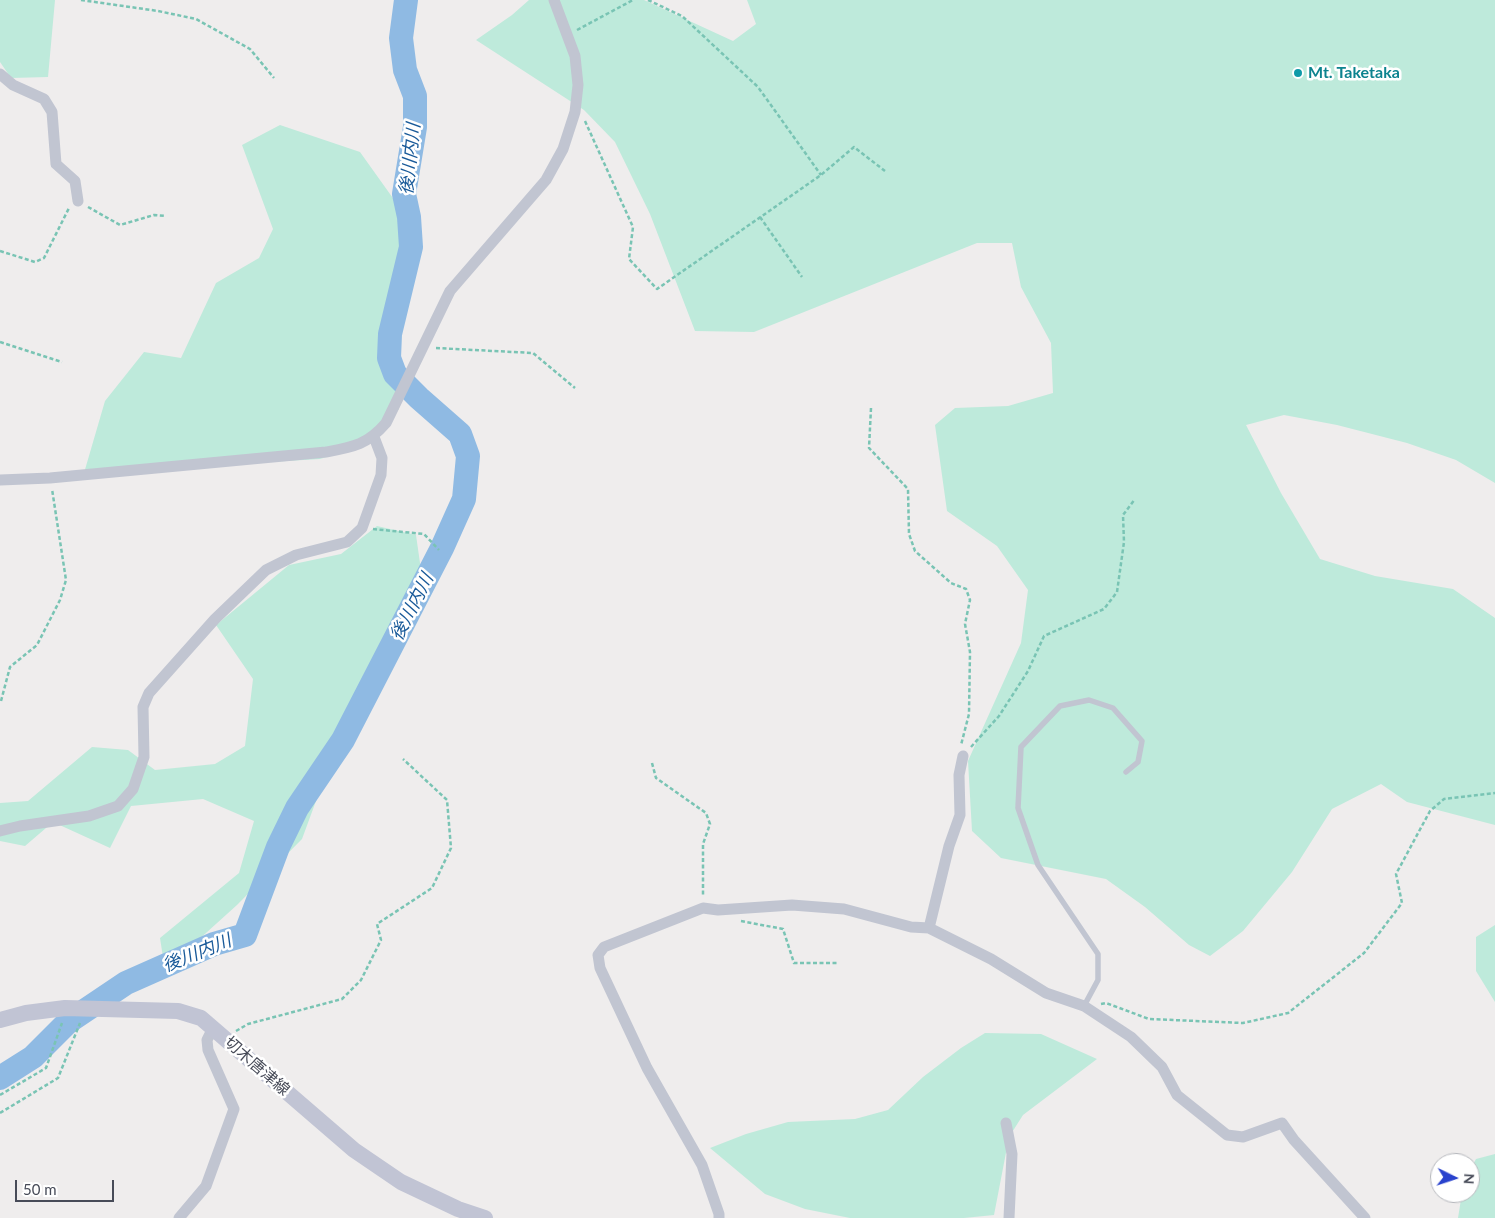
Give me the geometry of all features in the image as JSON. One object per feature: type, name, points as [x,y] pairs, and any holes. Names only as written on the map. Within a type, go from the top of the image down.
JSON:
[{"type":"main road","name":"切木唐津線","points":[[0,1020],[26,1013],[65,1008],[178,1012],[201,1018],[354,1150],[401,1182],[458,1210],[485,1218]]},
{"type":"street","points":[[0,480],[50,478],[326,452],[354,447],[374,436],[386,423],[450,291],[546,180],[563,149],[575,112],[578,85],[575,56],[554,0]]},
{"type":"street","points":[[0,74],[13,85],[44,99],[52,112],[56,164],[75,181],[78,201]]},
{"type":"street","points":[[0,831],[20,826],[89,816],[118,806],[133,789],[144,757],[143,707],[149,692],[216,619],[266,570],[296,555],[348,542],[362,528],[381,475],[382,458],[374,436]]},
{"type":"street","points":[[929,928],[949,846],[960,815],[959,775],[963,756]]},
{"type":"street","points":[[719,1218],[702,1165],[647,1068],[600,968],[598,955],[604,947],[703,908],[718,910],[792,905],[844,910],[911,927],[929,928],[991,959],[1046,994],[1084,1006],[1131,1037],[1162,1067],[1177,1094],[1227,1134],[1243,1137],[1282,1124],[1294,1140],[1365,1218]]},
{"type":"street","points":[[179,1218],[206,1186],[234,1109],[208,1050],[207,1040],[218,1033]]},
{"type":"street","points":[[1006,1123],[1012,1154],[1008,1218]]},
{"type":"lane","points":[[1084,1006],[1098,980],[1098,954],[1038,866],[1018,808],[1021,747],[1060,706],[1089,700],[1113,708],[1142,741],[1138,762],[1126,772]]},
{"type":"path","points":[[81,0],[158,11],[196,19],[250,49],[274,78]]},
{"type":"path","points":[[567,36],[633,0]]},
{"type":"path","points":[[648,0],[682,16],[758,88],[821,175]]},
{"type":"path","points":[[575,112],[584,120],[633,227],[629,258],[657,289],[821,175],[854,147],[885,172]]},
{"type":"path","points":[[0,251],[35,262],[44,258],[70,205],[78,201],[120,225],[154,215],[166,216]]},
{"type":"path","points":[[760,217],[802,277]]},
{"type":"path","points":[[0,342],[62,362]]},
{"type":"path","points":[[421,350],[533,353],[575,388]]},
{"type":"path","points":[[871,408],[869,448],[908,488],[908,534],[915,551],[951,583],[966,589],[970,600],[965,624],[970,652],[969,714],[960,747],[963,756],[999,716],[1028,671],[1044,636],[1104,609],[1117,592],[1124,542],[1123,515],[1135,500]]},
{"type":"path","points":[[1,701],[10,667],[37,644],[60,600],[66,580],[50,478]]},
{"type":"path","points":[[362,528],[424,534],[439,550]]},
{"type":"path","points":[[218,1033],[342,999],[361,980],[381,940],[377,924],[432,888],[451,848],[447,800],[403,759]]},
{"type":"path","points":[[652,763],[656,778],[706,813],[708,818],[710,824],[703,844],[703,908]]},
{"type":"path","points":[[1084,1006],[1106,1003],[1149,1019],[1243,1023],[1288,1013],[1364,953],[1402,903],[1396,874],[1430,811],[1444,799],[1495,793]]},
{"type":"path","points":[[734,920],[783,929],[794,963],[837,962]]},
{"type":"path","points":[[0,1095],[46,1068],[62,1024],[65,1008]]},
{"type":"path","points":[[0,1113],[58,1078],[82,1018],[89,1009]]},
{"type":"green space","points":[[0,0],[55,0],[48,77],[11,78],[0,62]]},
{"type":"green space","points":[[529,0],[644,0],[733,41],[756,24],[747,0],[1495,0],[1495,483],[1456,460],[1407,443],[1337,425],[1284,415],[1246,425],[1281,493],[1320,559],[1375,576],[1453,589],[1495,618],[1495,825],[1407,802],[1381,784],[1332,809],[1292,872],[1243,931],[1210,956],[1189,945],[1145,907],[1106,879],[1001,858],[972,831],[968,761],[1021,643],[1028,590],[997,546],[947,511],[935,425],[955,408],[1008,406],[1053,393],[1051,343],[1021,287],[1012,243],[977,243],[754,332],[695,331],[650,214],[615,142],[584,110],[476,40],[512,15]]},
{"type":"green space","points":[[280,125],[360,152],[405,215],[399,409],[359,447],[320,459],[84,473],[105,401],[144,352],[181,358],[216,283],[259,258],[273,229],[242,145]]},
{"type":"green space","points":[[377,526],[416,535],[421,570],[358,687],[302,839],[237,905],[165,970],[160,938],[239,873],[254,821],[203,799],[131,806],[110,848],[53,822],[25,846],[0,841],[0,803],[28,801],[92,747],[128,750],[155,770],[215,764],[245,746],[253,679],[216,625],[289,565],[341,554]]},
{"type":"green space","points":[[1495,925],[1495,1002],[1476,971],[1476,937]]},
{"type":"green space","points":[[985,1033],[1041,1034],[1097,1059],[1023,1115],[1009,1137],[994,1215],[964,1218],[850,1218],[805,1209],[765,1194],[710,1148],[746,1134],[788,1122],[855,1119],[888,1110],[923,1077],[961,1048]]},
{"type":"green space","points":[[1495,1154],[1495,1218],[1458,1218],[1460,1203],[1480,1203],[1480,1158]]},
{"type":"waterway","name":"後川内川","points":[[0,1078],[33,1057],[68,1022],[126,983],[214,944],[245,935],[278,847],[297,808],[343,740],[442,548],[464,499],[468,456],[460,434],[395,374],[389,358],[390,334],[411,247],[409,217],[404,194],[415,127],[415,96],[405,70],[401,38],[406,0]]},
{"type":"place","name":"Mt. Taketaka","points":[[1298,73]]}]
